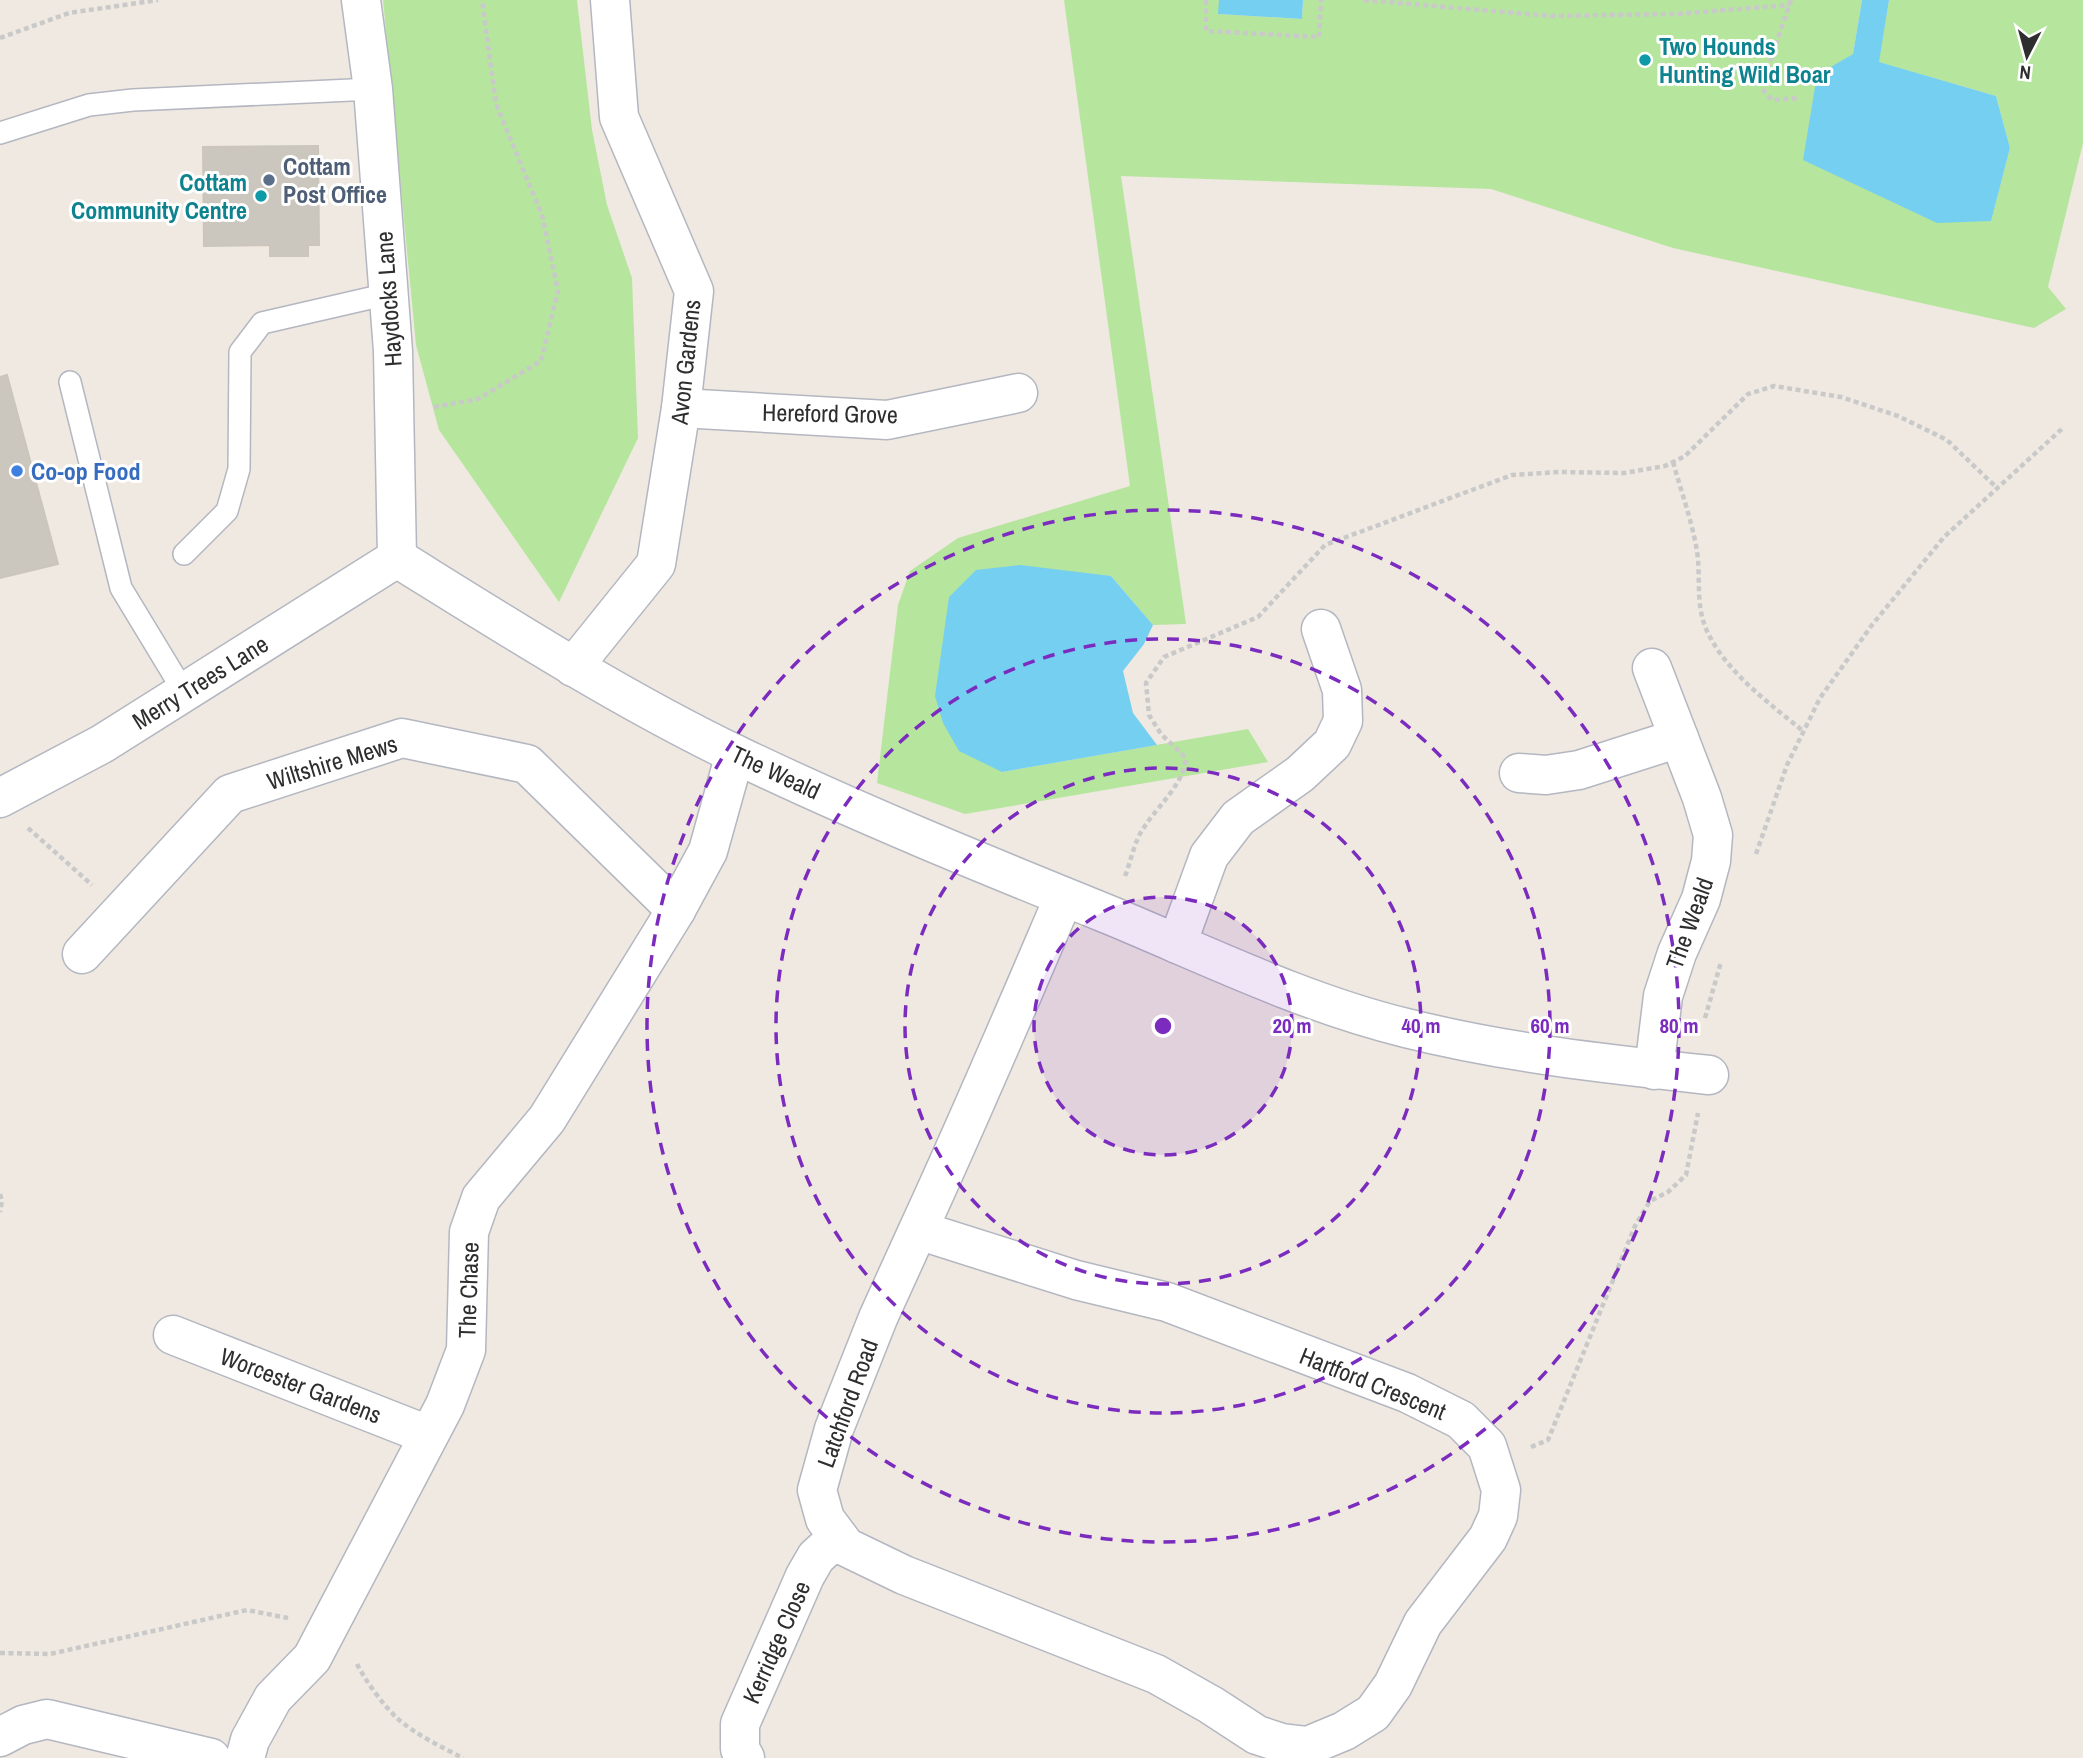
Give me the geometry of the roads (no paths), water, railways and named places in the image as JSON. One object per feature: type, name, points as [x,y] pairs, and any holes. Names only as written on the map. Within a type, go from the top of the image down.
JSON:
[{"type":"street","name":"Haydocks Lane","points":[[361,0],[373,89],[393,351],[397,558]]},
{"type":"street","name":"Avon Gardens","points":[[572,667],[656,564],[681,408],[694,290],[619,117],[610,0]]},
{"type":"street","name":"Hereford Grove","points":[[681,408],[887,420],[1018,393]]},
{"type":"street","name":"Merry Trees Lane","points":[[0,798],[102,744],[397,558]]},
{"type":"street","name":"The Weald","points":[[397,558],[572,667],[735,754],[919,838],[1334,1006],[1403,1027],[1489,1047],[1654,1070],[1705,1074]]},
{"type":"street","points":[[1177,944],[1209,856],[1238,818],[1300,774],[1332,744],[1343,721],[1342,690],[1321,629]]},
{"type":"street","name":"The Weald","points":[[1652,668],[1713,835],[1711,862],[1701,899],[1677,953],[1663,996],[1654,1070]]},
{"type":"street","points":[[1520,773],[1546,775],[1579,770],[1679,737]]},
{"type":"street","name":"Wiltshire Mews","points":[[82,954],[230,794],[402,738],[527,764],[676,910]]},
{"type":"street","name":"The Chase","points":[[245,1758],[250,1741],[273,1698],[312,1658],[445,1405],[466,1350],[469,1232],[481,1198],[547,1119],[676,910],[708,851],[735,754]]},
{"type":"street","name":"Latchford Road","points":[[1064,897],[948,1167],[878,1318],[834,1429],[817,1490],[825,1520],[846,1547],[904,1575],[1156,1674],[1211,1705],[1259,1747]]},
{"type":"street","name":"Hartford Crescent","points":[[918,1230],[1076,1280],[1167,1302],[1407,1393],[1461,1420],[1487,1446],[1501,1490],[1498,1516],[1488,1538],[1423,1623],[1393,1685],[1373,1713],[1344,1731],[1308,1746],[1282,1743],[1259,1747]]},
{"type":"street","name":"Worcester Gardens","points":[[173,1335],[429,1435]]},
{"type":"street","name":"Kerridge Close","points":[[745,1758],[740,1749],[740,1724],[805,1576],[816,1557],[838,1537]]},
{"type":"street","points":[[0,1737],[23,1725],[47,1719],[211,1758]]},
{"type":"lane","points":[[0,133],[89,105],[133,100],[373,89]]},
{"type":"lane","points":[[184,554],[227,511],[239,468],[240,352],[262,323],[388,294]]},
{"type":"lane","points":[[71,382],[121,588],[184,692]]},
{"type":"water","points":[[1219,0],[1303,0],[1302,19],[1218,14]]},
{"type":"water","points":[[1862,0],[1889,0],[1879,62],[1996,96],[2010,148],[1991,221],[1937,223],[1803,160],[1817,75],[1853,54]]},
{"type":"water","points":[[1020,565],[1111,576],[1153,625],[1144,644],[1123,671],[1133,713],[1157,745],[1002,772],[959,751],[943,723],[935,696],[949,597],[976,570]]},
{"type":"place","name":"Two Hounds Hunting Wild Boar","points":[[1645,60]]},
{"type":"place","name":"Cottam Post Office","points":[[269,180]]},
{"type":"place","name":"Cottam Community Centre","points":[[261,196]]},
{"type":"place","name":"Co-op Food","points":[[17,471]]}]
